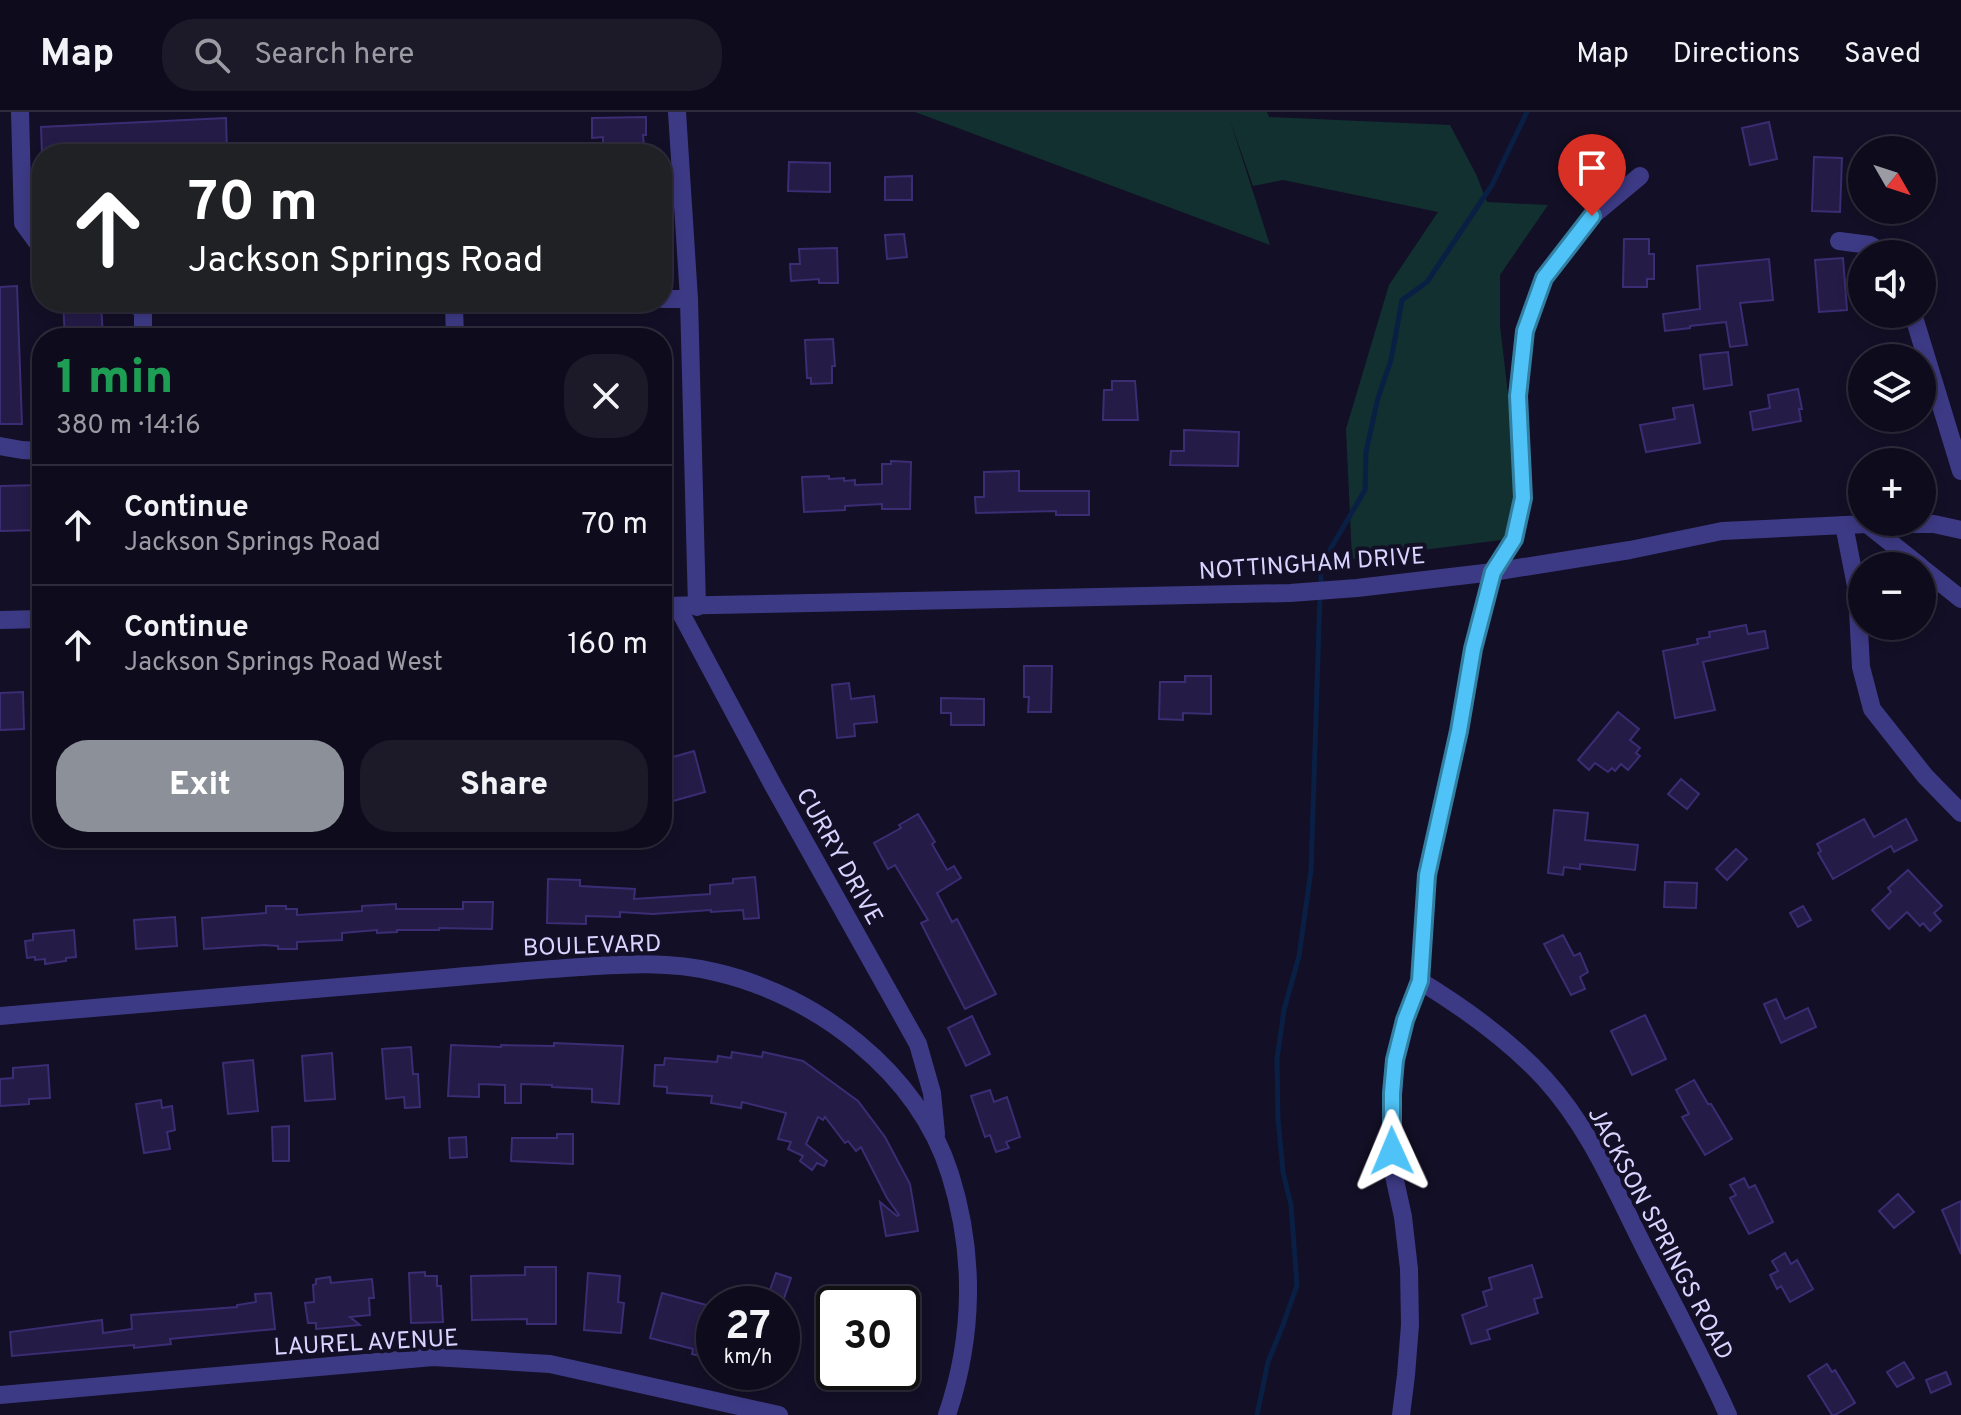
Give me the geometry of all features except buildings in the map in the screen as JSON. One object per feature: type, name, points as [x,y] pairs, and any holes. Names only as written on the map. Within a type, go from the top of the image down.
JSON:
[{"type":"street","points":[[20,112],[23,223],[32,235]]},
{"type":"street","points":[[677,112],[689,299],[697,607]]},
{"type":"street","points":[[1401,1415],[1410,1325],[1403,1217],[1393,1171],[1391,1132],[1395,1060],[1405,1020],[1420,981],[1427,875],[1459,731],[1473,649],[1493,572],[1514,539],[1523,498],[1518,396],[1525,331],[1544,278],[1592,216],[1640,176]]},
{"type":"street","points":[[1839,241],[1848,242]]},
{"type":"street","points":[[672,299],[689,299]]},
{"type":"street","points":[[1917,328],[1961,471]]},
{"type":"street","points":[[0,446],[32,450]]},
{"type":"street","name":"NOTTINGHAM DRIVE","points":[[1936,524],[1961,530]]},
{"type":"street","points":[[1844,525],[1857,591],[1861,667],[1872,709],[1925,776],[1961,813]]},
{"type":"street","name":"NOTTINGHAM DRIVE","points":[[672,606],[1309,592],[1493,572],[1630,550],[1722,531],[1848,525]]},
{"type":"street","points":[[1882,536],[1902,552]]},
{"type":"street","points":[[1936,579],[1961,599]]},
{"type":"street","name":"CURRY DRIVE","points":[[672,611],[918,1044],[932,1093],[937,1137]]},
{"type":"street","points":[[0,620],[32,619]]},
{"type":"street","name":"BOULEVARD","points":[[0,1016],[640,963],[688,967],[728,975],[767,988],[792,1000],[863,1048],[894,1079],[937,1137],[959,1206],[969,1280],[966,1338],[947,1415]]},
{"type":"street","name":"JACKSON SPRINGS ROAD","points":[[1420,981],[1518,1052],[1546,1080],[1572,1115],[1592,1144],[1728,1415]]},
{"type":"street","name":"LAUREL AVENUE","points":[[0,1395],[433,1357],[550,1364],[779,1415]]},
{"type":"green space","points":[[915,112],[1267,112],[1269,117],[1450,125],[1487,202],[1548,205],[1500,275],[1500,326],[1525,537],[1352,559],[1346,429],[1389,285],[1438,212],[1283,180],[1253,186],[1230,120],[1270,245]]},
{"type":"waterway","points":[[1321,585],[1321,565],[1365,490],[1366,452],[1378,398],[1391,360],[1402,300],[1427,282],[1492,185],[1527,112]]},
{"type":"waterway","points":[[1257,1415],[1268,1362],[1297,1285],[1291,1205],[1283,1172],[1278,1119],[1277,1059],[1284,1010],[1299,956],[1311,870],[1320,595]]},
{"type":"route","points":[[1392,1151],[1395,1060],[1405,1020],[1420,981],[1427,875],[1459,731],[1473,649],[1493,572],[1514,539],[1523,498],[1518,396],[1525,331],[1544,278],[1592,216]]}]
